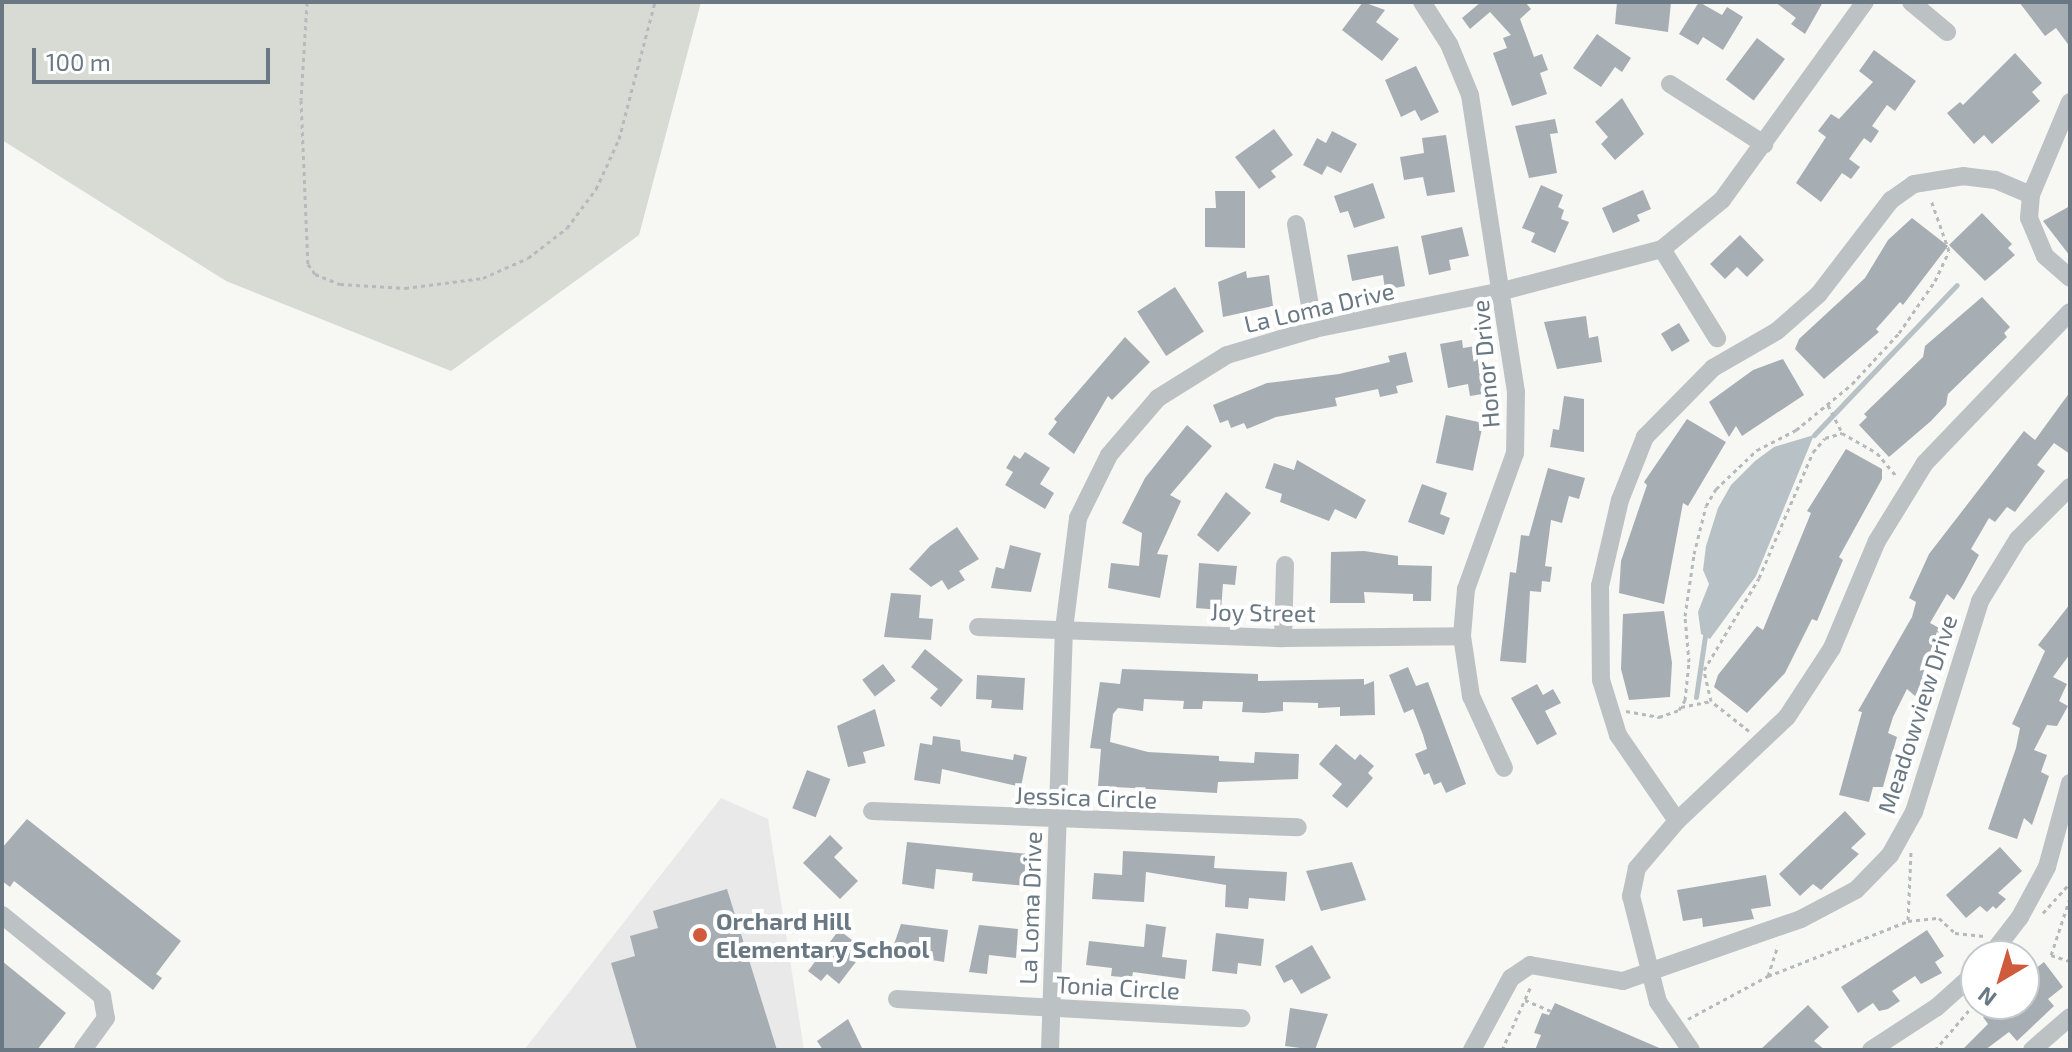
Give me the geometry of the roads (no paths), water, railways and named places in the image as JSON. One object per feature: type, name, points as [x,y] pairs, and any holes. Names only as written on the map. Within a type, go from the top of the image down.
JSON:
[{"type":"street","name":"Honor Drive","points":[[1422,2],[1449,44],[1470,95],[1503,291],[1516,392],[1515,453],[1466,589],[1462,636],[1471,696],[1504,768]]},
{"type":"street","name":"La Loma Drive","points":[[1050,1050],[1064,629],[1078,518],[1097,474],[1126,434],[1158,398],[1201,368],[1263,342],[1503,291],[1662,249],[1722,200],[1865,2]]},
{"type":"street","points":[[1911,2],[1947,32]]},
{"type":"street","points":[[1670,84],[1764,144]]},
{"type":"street","points":[[2070,102],[2031,195],[2035,239],[2070,278]]},
{"type":"street","points":[[1677,821],[1630,758],[1607,707],[1597,633],[1600,586],[1620,500],[1645,437],[1713,368],[1777,331],[1819,294],[1891,200],[1924,182],[1964,176],[1995,180],[2031,195]]},
{"type":"street","points":[[1296,224],[1314,329]]},
{"type":"street","points":[[1662,249],[1717,338]]},
{"type":"street","points":[[1691,1050],[1672,1030],[1648,973],[1633,911],[1633,878],[1677,821],[1787,717],[1832,648],[1877,541],[1925,463],[2070,312]]},
{"type":"street","name":"Meadowview Drive","points":[[1472,1050],[1511,978],[1530,965],[1605,981],[1648,973],[1830,907],[1872,875],[1914,812],[1980,601],[2018,539],[2070,487]]},
{"type":"street","points":[[1283,638],[1285,565]]},
{"type":"street","name":"Joy Street","points":[[978,627],[1283,638],[1462,636]]},
{"type":"street","points":[[2004,940],[2047,867],[2070,783]]},
{"type":"street","name":"Jessica Circle","points":[[872,811],[1057,821],[1298,827]]},
{"type":"street","points":[[2,915],[94,988],[107,1008],[106,1018],[83,1050]]},
{"type":"street","points":[[1871,1050],[1937,1007],[1960,986]]},
{"type":"street","name":"Tonia Circle","points":[[897,999],[1241,1018]]},
{"type":"street","points":[[2032,1050],[2070,1017]]},
{"type":"waterway","points":[[1814,435],[1957,285]]},
{"type":"waterway","points":[[1696,697],[1705,636]]},
{"type":"place","name":"Orchard Hill Elementary School","points":[[700,935]]}]
